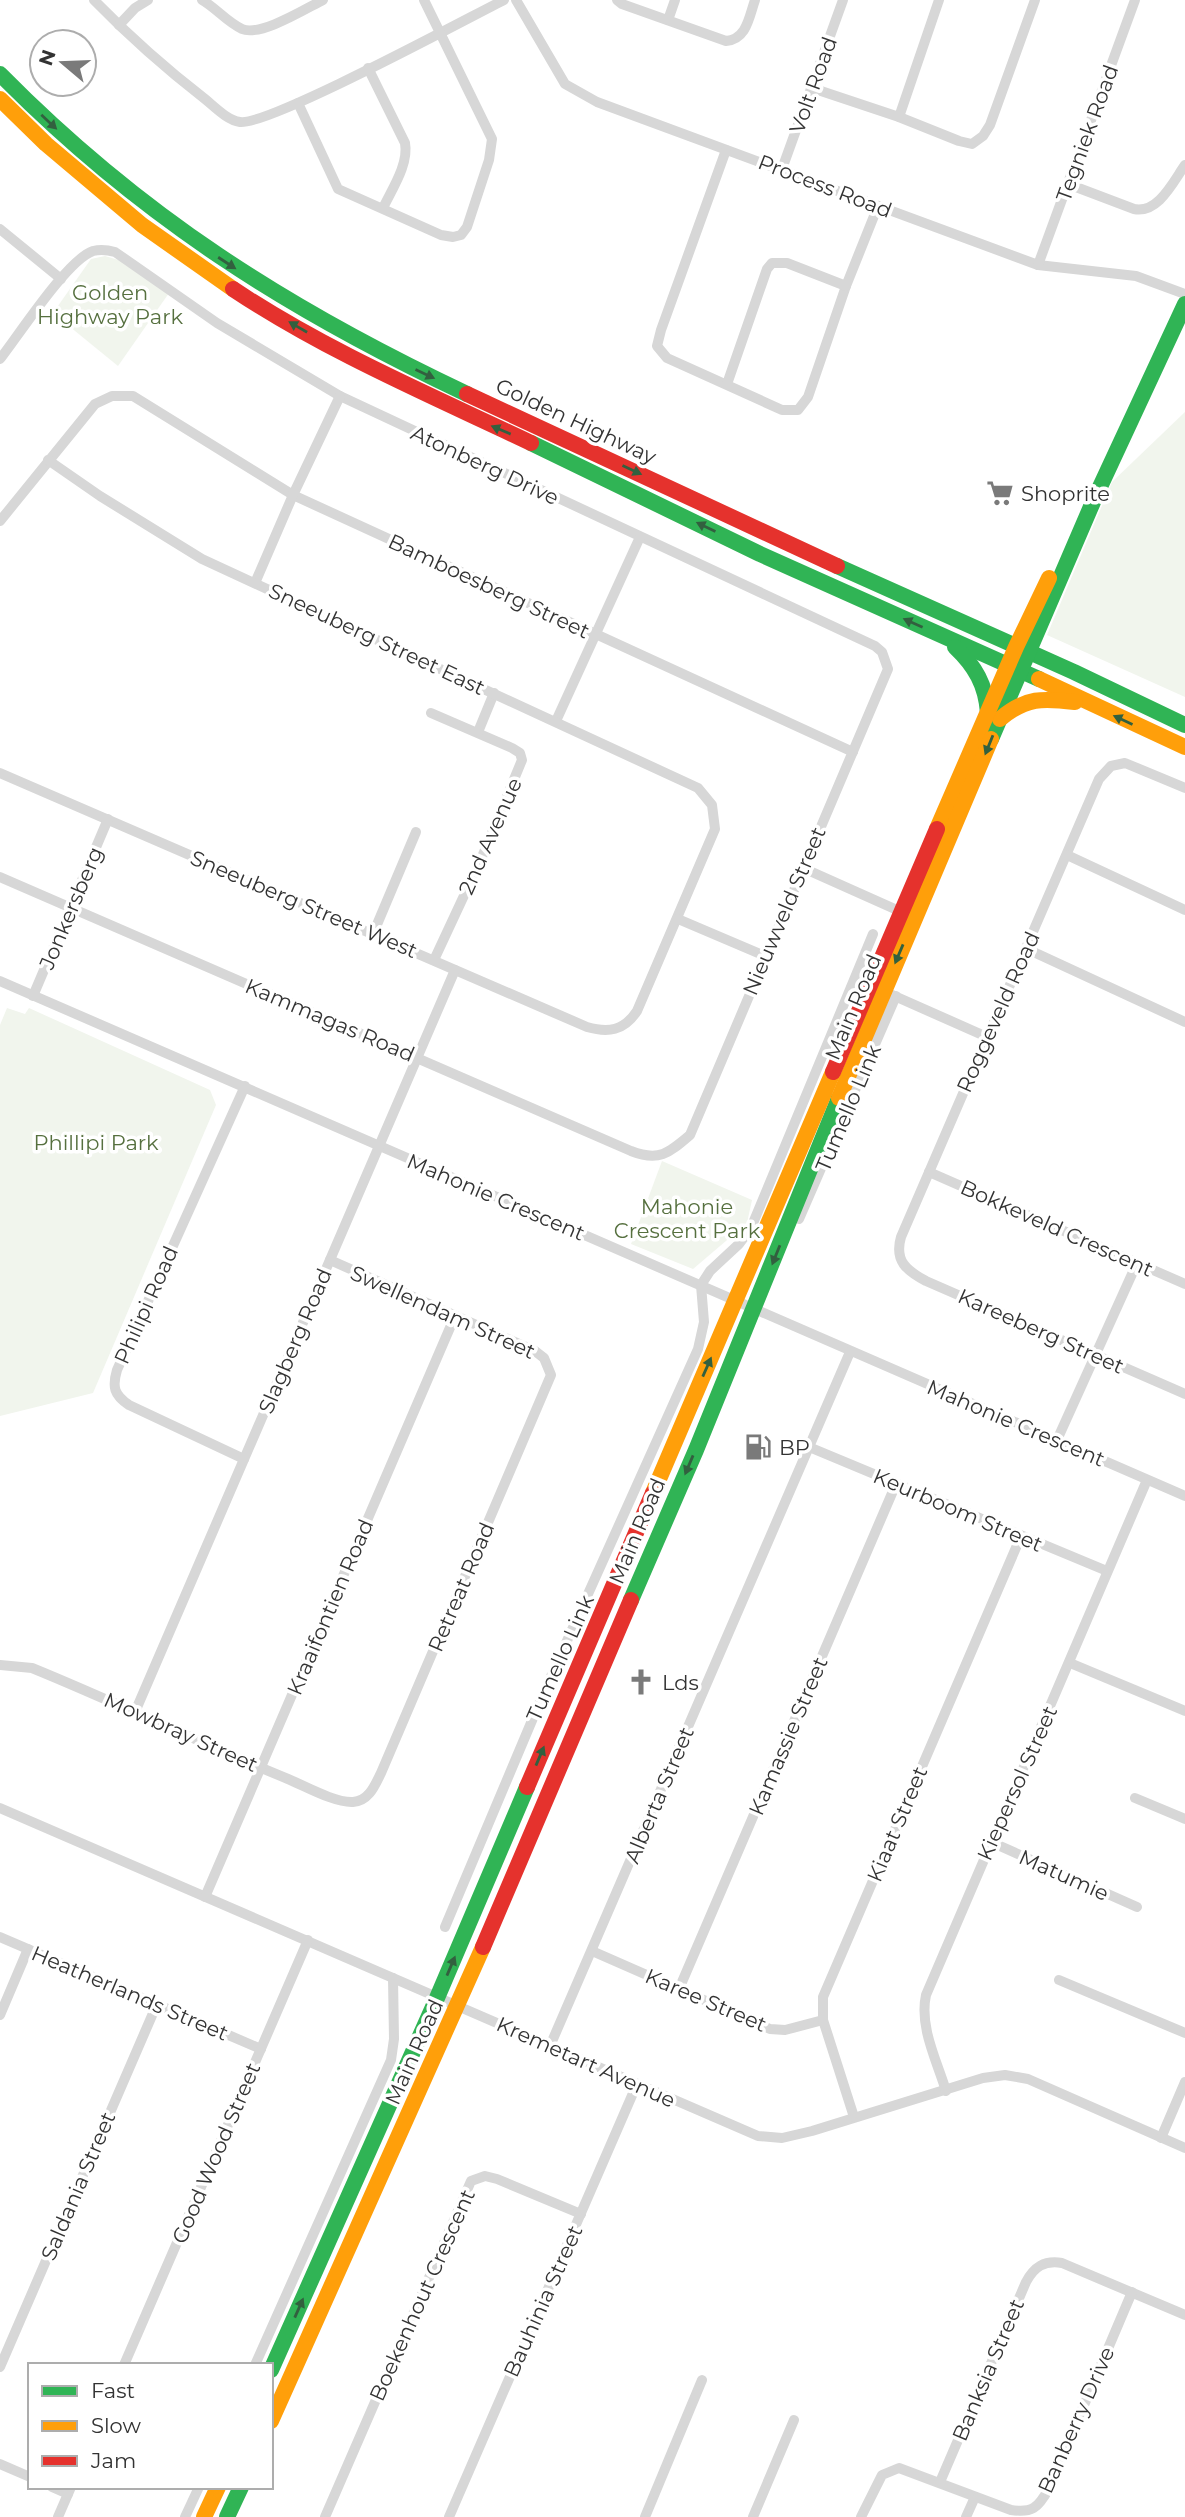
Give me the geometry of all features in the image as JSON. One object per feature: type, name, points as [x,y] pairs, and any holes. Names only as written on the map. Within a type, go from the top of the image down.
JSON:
[{"type":"main road","name":"Golden Highway","points":[[0,74],[62,135],[135,197],[226,263],[322,321],[414,369],[1185,725]]},
{"type":"main road","name":"Golden Highway","points":[[0,99],[55,151],[142,225],[236,291],[317,338],[432,398],[1185,747]]},
{"type":"main road","name":"Main Road","points":[[273,2417],[458,2006],[754,1309],[883,991],[908,914],[1065,544],[1093,502],[1185,304]]},
{"type":"main road","points":[[943,637],[961,652],[976,670],[986,689],[994,716],[1029,700],[1042,698],[1089,704]]},
{"type":"main road","name":"Main Road","points":[[273,2366],[438,1998],[599,1616],[737,1301],[883,991]]},
{"type":"main road","points":[[204,2517],[217,2489]]},
{"type":"main road","points":[[227,2517],[240,2489]]},
{"type":"street","points":[[94,0],[176,77],[234,120],[242,122],[255,120],[298,103],[504,0]]},
{"type":"street","points":[[119,25],[135,8],[148,0]]},
{"type":"street","points":[[202,0],[239,27],[250,31],[270,26],[323,0]]},
{"type":"street","points":[[298,103],[338,189],[442,235],[461,235],[467,226],[489,160],[491,136],[424,0]]},
{"type":"street","name":"Process Road","points":[[516,0],[561,79],[574,92],[1038,265],[1130,275],[1185,294]]},
{"type":"street","points":[[617,0],[722,41],[730,41],[743,34],[755,0]]},
{"type":"street","points":[[667,20],[675,0]]},
{"type":"street","name":"Volt Road","points":[[782,169],[843,0]]},
{"type":"street","points":[[899,117],[939,0]]},
{"type":"street","points":[[812,88],[899,117],[967,144],[976,142],[990,125],[1035,0]]},
{"type":"street","name":"Tegniek Road","points":[[1038,265],[1132,1]]},
{"type":"street","points":[[368,68],[407,149],[383,208]]},
{"type":"street","points":[[726,150],[660,330],[657,346],[667,358],[782,410],[798,410],[808,397],[877,206]]},
{"type":"street","points":[[1068,184],[1144,211],[1155,205],[1185,165]]},
{"type":"street","points":[[0,229],[61,279],[0,359]]},
{"type":"street","name":"Atonberg Drive","points":[[61,279],[87,254],[99,250],[118,253],[217,323],[340,396],[875,646],[885,656]]},
{"type":"street","points":[[727,384],[767,269],[772,263],[787,263],[846,286]]},
{"type":"street","name":"Bamboesberg Street","points":[[48,460],[95,404],[117,396],[137,398],[293,495],[853,752]]},
{"type":"street","points":[[255,583],[340,396]]},
{"type":"street","points":[[0,521],[48,460]]},
{"type":"street","name":"Sneeuberg Street East","points":[[48,460],[100,496],[202,559],[698,788],[712,805],[716,824],[678,919]]},
{"type":"street","points":[[556,721],[640,537]]},
{"type":"street","name":"Nieuwveld Street","points":[[661,1155],[690,1135],[887,675],[885,656]]},
{"type":"street","points":[[478,732],[494,693]]},
{"type":"street","name":"2nd Avenue","points":[[431,713],[478,732],[517,751],[522,757],[522,764],[482,857],[433,960]]},
{"type":"street","name":"Roggeveld Road","points":[[901,1263],[898,1252],[901,1237],[1099,779],[1111,766],[1130,764],[1185,788]]},
{"type":"street","name":"Sneeuberg Street West","points":[[0,772],[587,1027],[610,1031],[624,1026],[637,1012],[678,919]]},
{"type":"street","name":"Jonkersberg","points":[[33,996],[108,819]]},
{"type":"street","points":[[373,934],[416,832]]},
{"type":"street","points":[[1067,855],[1185,910]]},
{"type":"street","points":[[803,868],[908,914]]},
{"type":"street","name":"Kammagas Road","points":[[0,877],[631,1151],[651,1157],[661,1155]]},
{"type":"street","points":[[678,919],[765,956]]},
{"type":"street","name":"Tumello Link","points":[[445,1927],[544,1692],[698,1349],[704,1322],[701,1285],[710,1271],[739,1244],[751,1228],[873,934]]},
{"type":"street","points":[[1027,949],[1185,1022]]},
{"type":"street","name":"Slagberg Road","points":[[135,1712],[455,970]]},
{"type":"street","name":"Mahonie Crescent","points":[[0,981],[1185,1496]]},
{"type":"street","points":[[883,991],[987,1037]]},
{"type":"street","name":"Tumello Link","points":[[799,1219],[883,991]]},
{"type":"street","name":"Philipi Road","points":[[244,1459],[129,1405],[118,1398],[114,1391],[117,1370],[245,1086]]},
{"type":"street","name":"Bokkeveld Crescent","points":[[929,1172],[1185,1284]]},
{"type":"street","name":"Swellendam Street","points":[[330,1260],[535,1351],[544,1358],[550,1369]]},
{"type":"street","name":"Kareeberg Street","points":[[901,1263],[926,1281],[1185,1394]]},
{"type":"street","points":[[1058,1440],[1137,1263]]},
{"type":"street","name":"Kraaifontien Road","points":[[205,1897],[456,1317]]},
{"type":"street","name":"Alberta Street","points":[[550,2046],[850,1352]]},
{"type":"street","name":"Retreat Road","points":[[361,1800],[368,1795],[381,1773],[550,1380],[550,1369]]},
{"type":"street","name":"Keurboom Street","points":[[809,1447],[1107,1571]]},
{"type":"street","name":"Kiepersol Street","points":[[946,2091],[925,2024],[923,2007],[931,1981],[1147,1480]]},
{"type":"street","name":"Kamassie Street","points":[[679,1989],[896,1484]]},
{"type":"street","name":"Kiaat Street","points":[[854,2118],[822,2020],[822,2002],[826,1988],[1021,1536]]},
{"type":"street","points":[[1070,1663],[1185,1711]]},
{"type":"street","name":"Mowbray Street","points":[[0,1665],[32,1668],[338,1799],[352,1802],[361,1800]]},
{"type":"street","points":[[1135,1798],[1185,1819]]},
{"type":"street","name":"Kremetart Avenue","points":[[0,1808],[743,2130],[768,2138],[812,2131],[993,2076],[1015,2076],[1028,2079],[1185,2148]]},
{"type":"street","name":"Matumie","points":[[991,1842],[1137,1907]]},
{"type":"street","name":"Heatherlands Street","points":[[0,1937],[261,2049]]},
{"type":"street","name":"Good Wood Street","points":[[125,2363],[308,1940]]},
{"type":"street","points":[[0,2015],[28,1949]]},
{"type":"street","name":"Karee Street","points":[[592,1951],[770,2029],[785,2030],[822,2020]]},
{"type":"street","points":[[255,2363],[391,2060],[394,2039],[393,1978]]},
{"type":"street","points":[[1059,1980],[1185,2033]]},
{"type":"street","name":"Saldania Street","points":[[0,2367],[157,2004]]},
{"type":"street","points":[[1161,2138],[1185,2082]]},
{"type":"street","name":"Bauhinia Street","points":[[449,2517],[637,2084]]},
{"type":"street","name":"Boekenhout Crescent","points":[[325,2517],[471,2180],[485,2176],[497,2179],[581,2214]]},
{"type":"street","name":"Banksia Street","points":[[940,2482],[1026,2282],[1037,2267],[1043,2263],[1062,2263],[1132,2292]]},
{"type":"street","points":[[1132,2292],[1185,2315]]},
{"type":"street","name":"Banberry Drive","points":[[861,2517],[875,2486],[886,2472],[905,2469],[1012,2510],[1025,2512],[1037,2505],[1043,2500],[1132,2292]]},
{"type":"street","points":[[645,2517],[702,2380]]},
{"type":"street","points":[[753,2517],[794,2420]]},
{"type":"street","points":[[0,2463],[28,2476]]},
{"type":"street","points":[[185,2517],[198,2489]]},
{"type":"street","points":[[58,2517],[69,2491]]},
{"type":"street","points":[[967,2517],[975,2497]]},
{"type":"green space","name":"Golden Highway Park","points":[[105,256],[122,261],[169,293],[118,366],[53,313],[91,259]]},
{"type":"green space","points":[[1185,412],[1185,697],[1047,635],[1112,482]]},
{"type":"green space","name":"Phillipi Park","points":[[7,1008],[25,1014],[29,1008],[210,1090],[216,1105],[93,1393],[0,1416],[0,1025]]},
{"type":"green space","name":"Mahonie Crescent Park","points":[[662,1161],[752,1200],[747,1223],[693,1269],[631,1244]]},
{"type":"traffic: fast","points":[[0,74],[107,172],[218,255],[338,328],[467,394]]},
{"type":"traffic: fast","points":[[991,739],[1093,502],[1185,304]]},
{"type":"traffic: fast","points":[[531,443],[760,554],[1039,679]]},
{"type":"traffic: fast","points":[[837,566],[1185,725]]},
{"type":"traffic: fast","points":[[955,647],[978,677],[985,694],[988,713]]},
{"type":"traffic: fast","points":[[631,1600],[696,1450],[839,1098]]},
{"type":"traffic: fast","points":[[273,2366],[437,1998],[527,1787]]},
{"type":"traffic: fast","points":[[227,2517],[240,2489]]},
{"type":"traffic: slow","points":[[0,99],[46,144],[142,225],[233,289]]},
{"type":"traffic: slow","points":[[937,829],[1049,578]]},
{"type":"traffic: slow","points":[[1039,679],[1185,747]]},
{"type":"traffic: slow","points":[[1000,719],[1018,707],[1035,701],[1075,702]]},
{"type":"traffic: slow","points":[[839,1098],[991,739]]},
{"type":"traffic: slow","points":[[653,1493],[833,1072]]},
{"type":"traffic: slow","points":[[273,2417],[483,1947]]},
{"type":"traffic: slow","points":[[204,2517],[217,2489]]},
{"type":"traffic: jam","points":[[233,289],[342,352],[531,443]]},
{"type":"traffic: jam","points":[[467,394],[837,566]]},
{"type":"traffic: jam","points":[[833,1072],[937,829]]},
{"type":"traffic: jam","points":[[527,1787],[653,1493]]},
{"type":"traffic: jam","points":[[483,1947],[631,1600]]},
{"type":"place","name":"Shoprite","points":[[1000,493]]},
{"type":"place","name":"BP","points":[[758,1447]]},
{"type":"place","name":"Lds","points":[[641,1682]]}]
